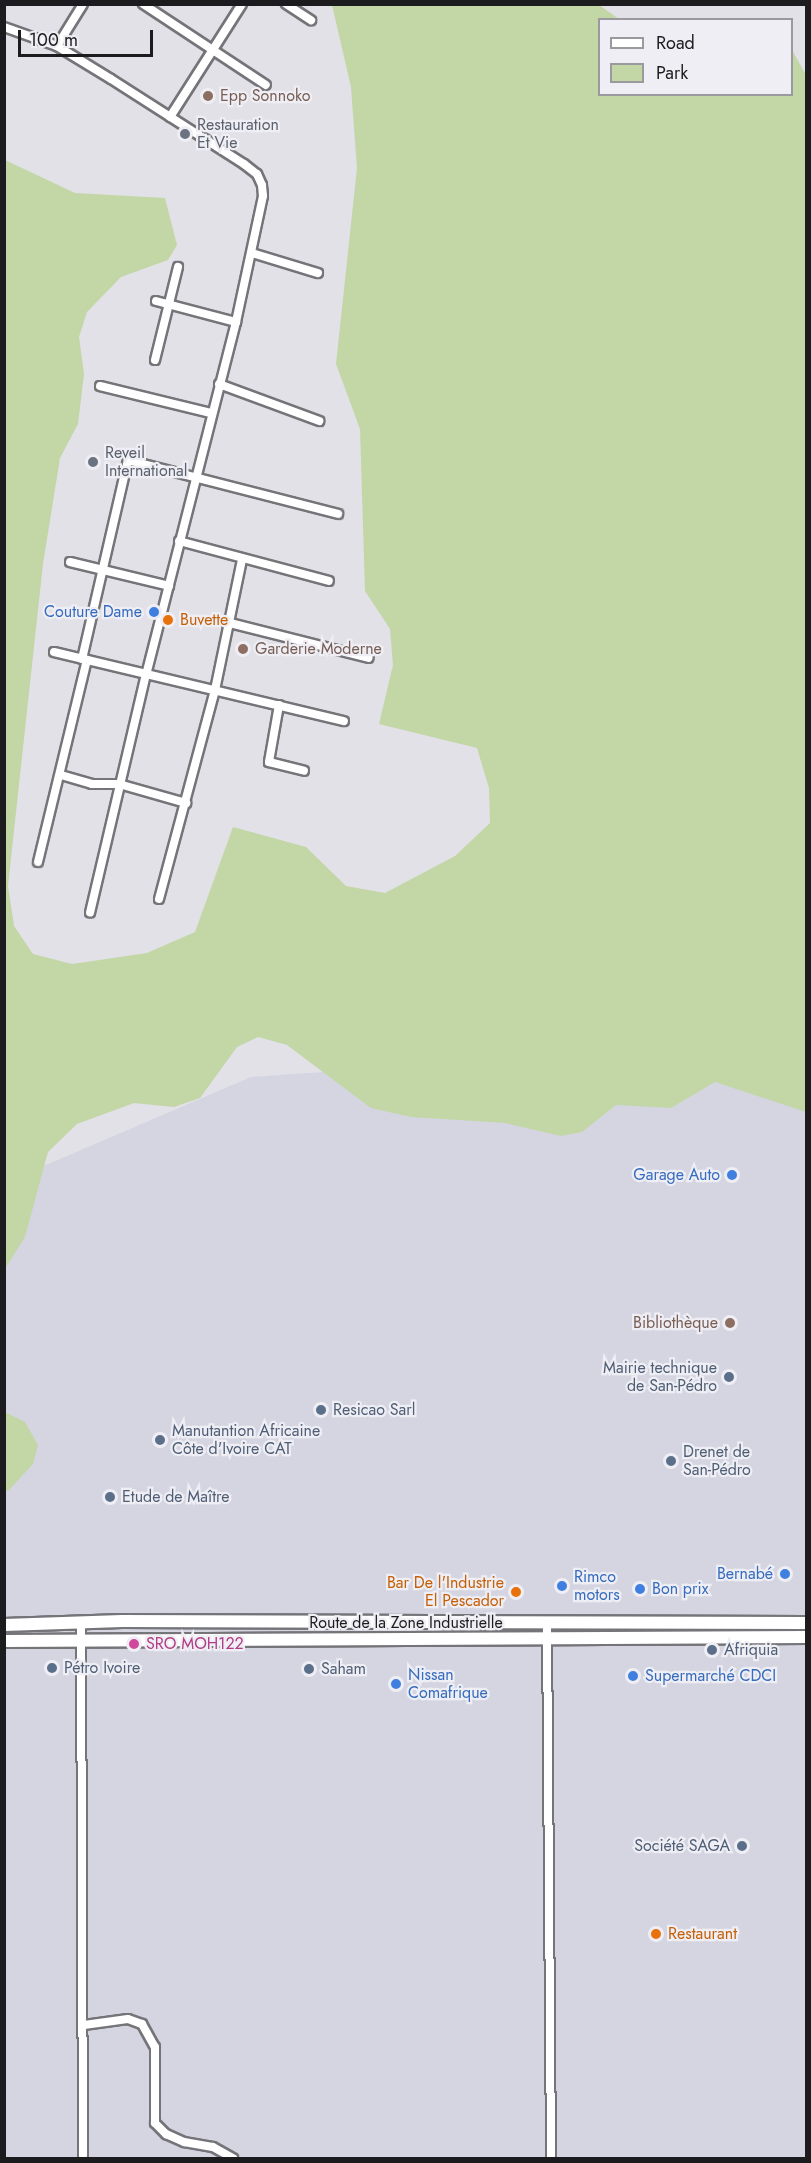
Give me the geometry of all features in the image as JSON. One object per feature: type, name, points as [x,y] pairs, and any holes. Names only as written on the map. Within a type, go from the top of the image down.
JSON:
[{"type":"main road","name":"Route de la Zone Industrielle","points":[[4,1625],[81,1623],[807,1623]]},
{"type":"main road","name":"Route de la Zone Industrielle","points":[[4,1641],[807,1637]]},
{"type":"street","points":[[57,46],[83,4]]},
{"type":"street","points":[[142,4],[266,85]]},
{"type":"street","points":[[170,117],[242,4]]},
{"type":"street","points":[[286,4],[310,20]]},
{"type":"street","points":[[4,27],[57,46],[170,117],[256,174],[263,196],[236,322],[146,674],[90,913]]},
{"type":"street","points":[[252,254],[318,273]]},
{"type":"street","points":[[155,360],[178,267]]},
{"type":"street","points":[[156,301],[236,322]]},
{"type":"street","points":[[219,384],[319,421]]},
{"type":"street","points":[[100,386],[212,413]]},
{"type":"street","points":[[38,862],[61,775],[102,572],[128,460],[338,514]]},
{"type":"street","points":[[179,541],[242,560],[329,581]]},
{"type":"street","points":[[159,899],[215,690],[226,622],[242,560]]},
{"type":"street","points":[[70,562],[102,572],[169,586]]},
{"type":"street","points":[[226,622],[369,658]]},
{"type":"street","points":[[54,652],[344,721]]},
{"type":"street","points":[[279,705],[269,762],[304,771]]},
{"type":"street","points":[[61,775],[92,784],[119,784],[186,803]]},
{"type":"street","points":[[81,1623],[83,2156]]},
{"type":"street","points":[[547,1624],[551,2158]]},
{"type":"street","points":[[84,2025],[128,2019],[142,2024],[155,2047],[155,2123],[165,2134],[184,2142],[213,2147],[233,2158]]},
{"type":"shaded area","points":[[806,1039],[806,2158],[5,2158],[4,1183],[251,1077]]},
{"type":"green space","points":[[332,5],[599,5],[618,18],[598,18],[598,96],[793,96],[793,52],[806,75],[806,1112],[715,1082],[671,1108],[616,1105],[582,1132],[561,1136],[505,1123],[411,1117],[371,1108],[287,1045],[258,1037],[237,1047],[200,1098],[174,1107],[134,1103],[77,1124],[48,1152],[25,1237],[5,1269],[5,160],[75,193],[165,198],[177,245],[168,260],[121,277],[87,312],[79,337],[84,374],[78,424],[60,458],[43,564],[8,886],[14,926],[33,954],[72,964],[147,953],[195,932],[233,827],[306,847],[346,886],[385,893],[455,856],[490,823],[489,788],[477,748],[379,724],[393,665],[390,629],[365,591],[360,429],[336,364],[357,168],[351,87]]},
{"type":"green space","points":[[5,1412],[25,1422],[38,1445],[33,1464],[8,1491],[4,1491]]},
{"type":"place","name":"Epp Sonnoko","points":[[208,96]]},
{"type":"place","name":"Restauration Et Vie","points":[[185,134]]},
{"type":"place","name":"Reveil International","points":[[93,462]]},
{"type":"place","name":"Couture Dame","points":[[154,612]]},
{"type":"place","name":"Buvette","points":[[168,620]]},
{"type":"place","name":"Garderie Moderne","points":[[243,649]]},
{"type":"place","name":"Garage Auto","points":[[732,1175]]},
{"type":"place","name":"Bibliothèque","points":[[730,1323]]},
{"type":"place","name":"Mairie technique de San-Pédro","points":[[729,1377]]},
{"type":"place","name":"Resicao Sarl","points":[[321,1410]]},
{"type":"place","name":"Manutantion Africaine Côte d'Ivoire CAT","points":[[160,1440]]},
{"type":"place","name":"Drenet de San-Pédro","points":[[671,1461]]},
{"type":"place","name":"Etude de Maître","points":[[110,1497]]},
{"type":"place","name":"Bernabé","points":[[785,1574]]},
{"type":"place","name":"Rimco motors","points":[[562,1586]]},
{"type":"place","name":"Bon prix","points":[[640,1589]]},
{"type":"place","name":"Bar De l'Industrie El Pescador","points":[[516,1592]]},
{"type":"place","name":"SRO MOH122","points":[[134,1644]]},
{"type":"place","name":"Afriquia","points":[[712,1650]]},
{"type":"place","name":"Pétro Ivoire","points":[[52,1668]]},
{"type":"place","name":"Saham","points":[[309,1669]]},
{"type":"place","name":"Supermarché CDCI","points":[[633,1676]]},
{"type":"place","name":"Nissan Comafrique","points":[[396,1684]]},
{"type":"place","name":"Société SAGA","points":[[742,1846]]},
{"type":"place","name":"Restaurant","points":[[656,1934]]}]
